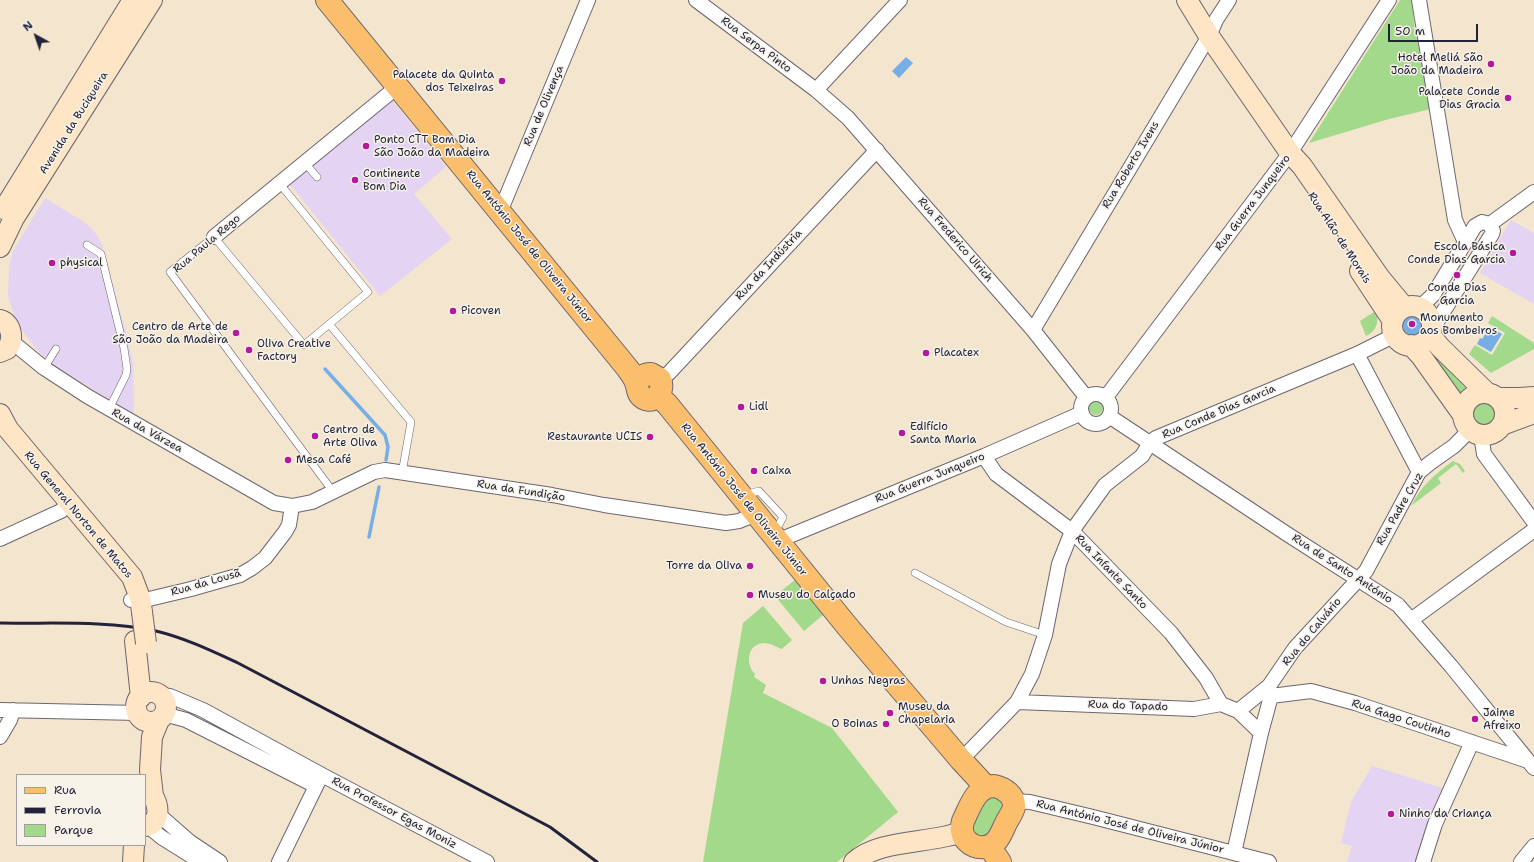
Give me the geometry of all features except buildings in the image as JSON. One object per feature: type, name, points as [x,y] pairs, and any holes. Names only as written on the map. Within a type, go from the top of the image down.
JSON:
[{"type":"main road","name":"Rua António José de Oliveira Júnior","points":[[327,0],[397,86],[502,206]]},
{"type":"main road","name":"Rua António José de Oliveira Júnior","points":[[341,0],[623,363],[651,383],[775,539],[847,626],[961,760],[986,786]]},
{"type":"main road","points":[[986,786],[1001,787],[1006,790],[1013,801],[1014,808],[998,839],[994,854],[974,846],[966,840],[962,832],[962,821],[979,791],[986,786]]},
{"type":"street","name":"Avenida da Buciqueira","points":[[0,215],[133,0]]},
{"type":"street","name":"Avenida da Buciqueira","points":[[0,247],[14,218],[152,0]]},
{"type":"street","name":"Rua de Olivença","points":[[502,206],[588,0]]},
{"type":"street","name":"Rua Serpa Pinto","points":[[696,0],[816,90]]},
{"type":"street","points":[[816,90],[900,0]]},
{"type":"street","name":"Rua Alão de Morais","points":[[1187,0],[1208,36],[1290,153],[1302,166],[1380,278],[1403,318],[1404,344],[1411,346],[1421,356],[1472,427],[1484,454],[1534,522]]},
{"type":"street","name":"Rua Roberto Ivens","points":[[1033,330],[1229,0]]},
{"type":"street","name":"Rua Guerra Junqueiro","points":[[1106,397],[1290,153],[1389,0]]},
{"type":"street","points":[[1419,0],[1455,220],[1465,242]]},
{"type":"street","name":"Rua Paula Rego","points":[[214,237],[397,86]]},
{"type":"street","name":"Rua Frederico Ulrich","points":[[816,90],[848,118],[1033,330],[1086,398]]},
{"type":"street","name":"Rua da Indústria","points":[[651,383],[669,373],[876,150]]},
{"type":"street","points":[[1411,346],[1422,343],[1431,331],[1492,234],[1490,224],[1534,192]]},
{"type":"street","name":"Rua Conde Dias Garcia","points":[[961,760],[1017,702],[1032,674],[1045,635],[1059,564],[1072,531],[1105,485],[1142,456],[1156,438],[1357,354],[1434,295],[1475,226],[1479,222],[1490,224]]},
{"type":"street","points":[[1447,271],[1446,278],[1449,282],[1455,284],[1464,279]]},
{"type":"street","name":"Rua Alão de Morais","points":[[1403,318],[1429,315],[1433,324],[1431,331],[1440,348],[1492,395],[1504,408],[1505,420],[1502,425]]},
{"type":"street","points":[[1,318],[9,328],[3,350]]},
{"type":"street","name":"Rua da Várzea","points":[[3,350],[44,368],[109,409],[274,503],[292,506]]},
{"type":"street","points":[[1357,354],[1419,472]]},
{"type":"street","points":[[1094,394],[1106,397],[1111,408],[1109,416],[1103,422],[1094,424],[1086,420],[1082,413],[1082,405],[1086,398],[1094,394]]},
{"type":"street","points":[[1534,397],[1519,398],[1475,395],[1466,403],[1472,427],[1493,433],[1502,425],[1534,413]]},
{"type":"street","name":"Rua Guerra Junqueiro","points":[[775,539],[984,456],[1082,413]]},
{"type":"street","name":"Rua General Norton de Matos","points":[[0,414],[8,429],[115,573],[136,606],[150,707],[152,737],[149,794],[157,803],[150,822]]},
{"type":"street","name":"Rua de Santo António","points":[[1109,416],[1358,581],[1398,605],[1531,764]]},
{"type":"street","name":"Rua Padre Cruz","points":[[1358,581],[1366,571],[1419,472],[1430,462],[1454,446],[1472,427]]},
{"type":"street","name":"Rua General Norton de Matos","points":[[0,436],[65,507]]},
{"type":"street","name":"Rua Infante Santo","points":[[984,456],[996,474],[1072,531],[1171,633],[1206,678],[1221,704]]},
{"type":"street","name":"Rua da Fundição","points":[[292,506],[312,502],[334,493],[374,472],[384,470],[726,523],[739,521],[756,514]]},
{"type":"street","name":"Rua da Lousã","points":[[136,606],[149,599],[240,575],[252,568],[265,558],[285,532],[289,525],[292,506]]},
{"type":"street","points":[[0,539],[65,507]]},
{"type":"street","points":[[1411,620],[1534,530]]},
{"type":"street","name":"Rua do Calvário","points":[[1234,853],[1270,691],[1295,648],[1358,581]]},
{"type":"street","name":"Rua do Calvário","points":[[1238,711],[1270,691]]},
{"type":"street","name":"Rua Gago Coutinho","points":[[1270,691],[1311,691],[1355,703],[1472,742],[1531,764]]},
{"type":"street","name":"Rua Professor Egas Moniz","points":[[150,707],[170,696],[203,710],[319,780]]},
{"type":"street","name":"Rua do Tapado","points":[[1017,702],[1194,709],[1221,704]]},
{"type":"street","points":[[1221,704],[1238,711],[1261,733]]},
{"type":"street","points":[[0,738],[10,720],[6,710],[150,707]]},
{"type":"street","name":"Rua General Norton de Matos","points":[[139,774],[150,707]]},
{"type":"street","name":"Rua Professor Egas Moniz","points":[[150,707],[186,720],[319,780],[487,862]]},
{"type":"street","points":[[1423,862],[1435,824],[1472,742]]},
{"type":"street","points":[[279,862],[319,780]]},
{"type":"street","name":"Rua António José de Oliveira Júnior","points":[[1013,801],[1030,802],[1100,818],[1269,862]]},
{"type":"street","points":[[150,822],[162,837],[201,862]]},
{"type":"street","points":[[150,822],[190,842],[220,862]]},
{"type":"street","points":[[854,862],[872,850],[940,838],[962,832]]},
{"type":"street","points":[[133,862],[134,846]]},
{"type":"street","points":[[1521,862],[1534,846]]},
{"type":"lane","points":[[305,163],[317,177]]},
{"type":"lane","points":[[214,237],[304,345],[368,292],[280,184]]},
{"type":"lane","name":"Rua Paula Rego","points":[[214,237],[170,272],[334,493]]},
{"type":"lane","points":[[87,245],[101,254],[124,348],[127,369],[126,376],[109,409]]},
{"type":"lane","points":[[329,324],[411,422],[402,473]]},
{"type":"lane","points":[[44,368],[56,349]]},
{"type":"lane","points":[[741,496],[759,491],[783,517],[775,539]]},
{"type":"lane","points":[[916,573],[1006,622],[1045,635]]},
{"type":"shaded area","points":[[391,99],[446,167],[414,194],[452,239],[380,296],[288,182]]},
{"type":"shaded area","points":[[45,198],[87,224],[97,235],[102,245],[128,340],[133,364],[134,414],[53,365],[39,352],[19,327],[8,296],[9,267],[13,251]]},
{"type":"shaded area","name":"Escola Básica Conde Dias Garcia","points":[[1511,220],[1534,233],[1534,304],[1480,273]]},
{"type":"shaded area","name":"Ninho da Criança","points":[[1372,766],[1446,789],[1418,862],[1347,862],[1352,846],[1341,843],[1351,802]]},
{"type":"green space","points":[[1400,0],[1412,0],[1414,24],[1431,109],[1389,119],[1309,143]]},
{"type":"green space","points":[[1377,310],[1375,328],[1366,336],[1360,321]]},
{"type":"green space","points":[[1413,313],[1422,316],[1425,325],[1422,334],[1413,337],[1404,334],[1401,325],[1404,316]]},
{"type":"green space","points":[[1492,316],[1534,343],[1534,349],[1491,373],[1469,354],[1475,345],[1492,355],[1505,333],[1488,323]]},
{"type":"green space","points":[[1430,346],[1473,387],[1461,395],[1426,349]]},
{"type":"green space","points":[[1484,400],[1494,404],[1498,414],[1494,424],[1484,428],[1474,424],[1470,414],[1474,404]]},
{"type":"green space","points":[[1093,401],[1099,401],[1103,405],[1103,411],[1099,415],[1093,415],[1089,411],[1089,405]]},
{"type":"green space","points":[[1453,461],[1460,464],[1465,471],[1463,473],[1456,464],[1438,478],[1441,483],[1411,506],[1429,481]]},
{"type":"green space","points":[[796,579],[824,614],[804,631],[775,596]]},
{"type":"green space","points":[[763,606],[792,640],[782,649],[771,644],[764,643],[758,644],[751,651],[749,660],[755,674],[754,677],[766,685],[763,693],[832,728],[898,812],[837,862],[703,862],[743,623]]},
{"type":"green space","points":[[989,794],[1005,802],[991,834],[979,838],[971,830],[986,796]]},
{"type":"water","points":[[906,57],[913,63],[899,78],[892,71]]},
{"type":"water","points":[[1413,315],[1420,318],[1423,325],[1420,332],[1413,335],[1406,332],[1403,325],[1406,318]]},
{"type":"water","points":[[1490,327],[1502,334],[1491,352],[1477,344],[1480,338],[1482,339]]},
{"type":"waterway","points":[[325,369],[385,435],[388,447],[386,460]]},
{"type":"waterway","points":[[369,537],[379,487]]},
{"type":"railway","points":[[0,623],[78,623],[117,625],[156,631],[198,645],[238,663],[550,827],[597,862]]},
{"type":"place","name":"Hotel Meliá São João da Madeira","points":[[1491,64]]},
{"type":"place","name":"Palacete da Quinta dos Teixeiras","points":[[502,81]]},
{"type":"place","name":"Palacete Conde Dias Gracia","points":[[1508,98]]},
{"type":"place","name":"Ponto CTT Bom Dia São João da Madeira","points":[[366,146]]},
{"type":"place","name":"Continente Bom Dia","points":[[355,180]]},
{"type":"place","name":"Escola Básica Conde Dias Garcia","points":[[1513,253]]},
{"type":"place","name":"physical","points":[[52,263]]},
{"type":"place","name":"Conde Dias Garcia","points":[[1457,275]]},
{"type":"place","name":"Picoven","points":[[453,311]]},
{"type":"place","name":"Monumento aos Bombeiros","points":[[1412,324]]},
{"type":"place","name":"Centro de Arte de São João da Madeira","points":[[236,333]]},
{"type":"place","name":"Oliva Creative Factory","points":[[249,350]]},
{"type":"place","name":"Placatex","points":[[926,353]]},
{"type":"place","name":"Lidl","points":[[741,407]]},
{"type":"place","name":"Edifício Santa Maria","points":[[902,433]]},
{"type":"place","name":"Centro de Arte Oliva","points":[[315,436]]},
{"type":"place","name":"Restaurante UCIS","points":[[650,437]]},
{"type":"place","name":"Mesa Café","points":[[288,460]]},
{"type":"place","name":"Caixa","points":[[754,471]]},
{"type":"place","name":"Torre da Oliva","points":[[750,566]]},
{"type":"place","name":"Museu do Calçado","points":[[750,595]]},
{"type":"place","name":"Unhas Negras","points":[[823,681]]},
{"type":"place","name":"Museu da Chapelaria","points":[[890,713]]},
{"type":"place","name":"Jaime Afreixo","points":[[1475,719]]},
{"type":"place","name":"O Boinas","points":[[886,724]]},
{"type":"place","name":"Ninho da Criança","points":[[1391,814]]}]
